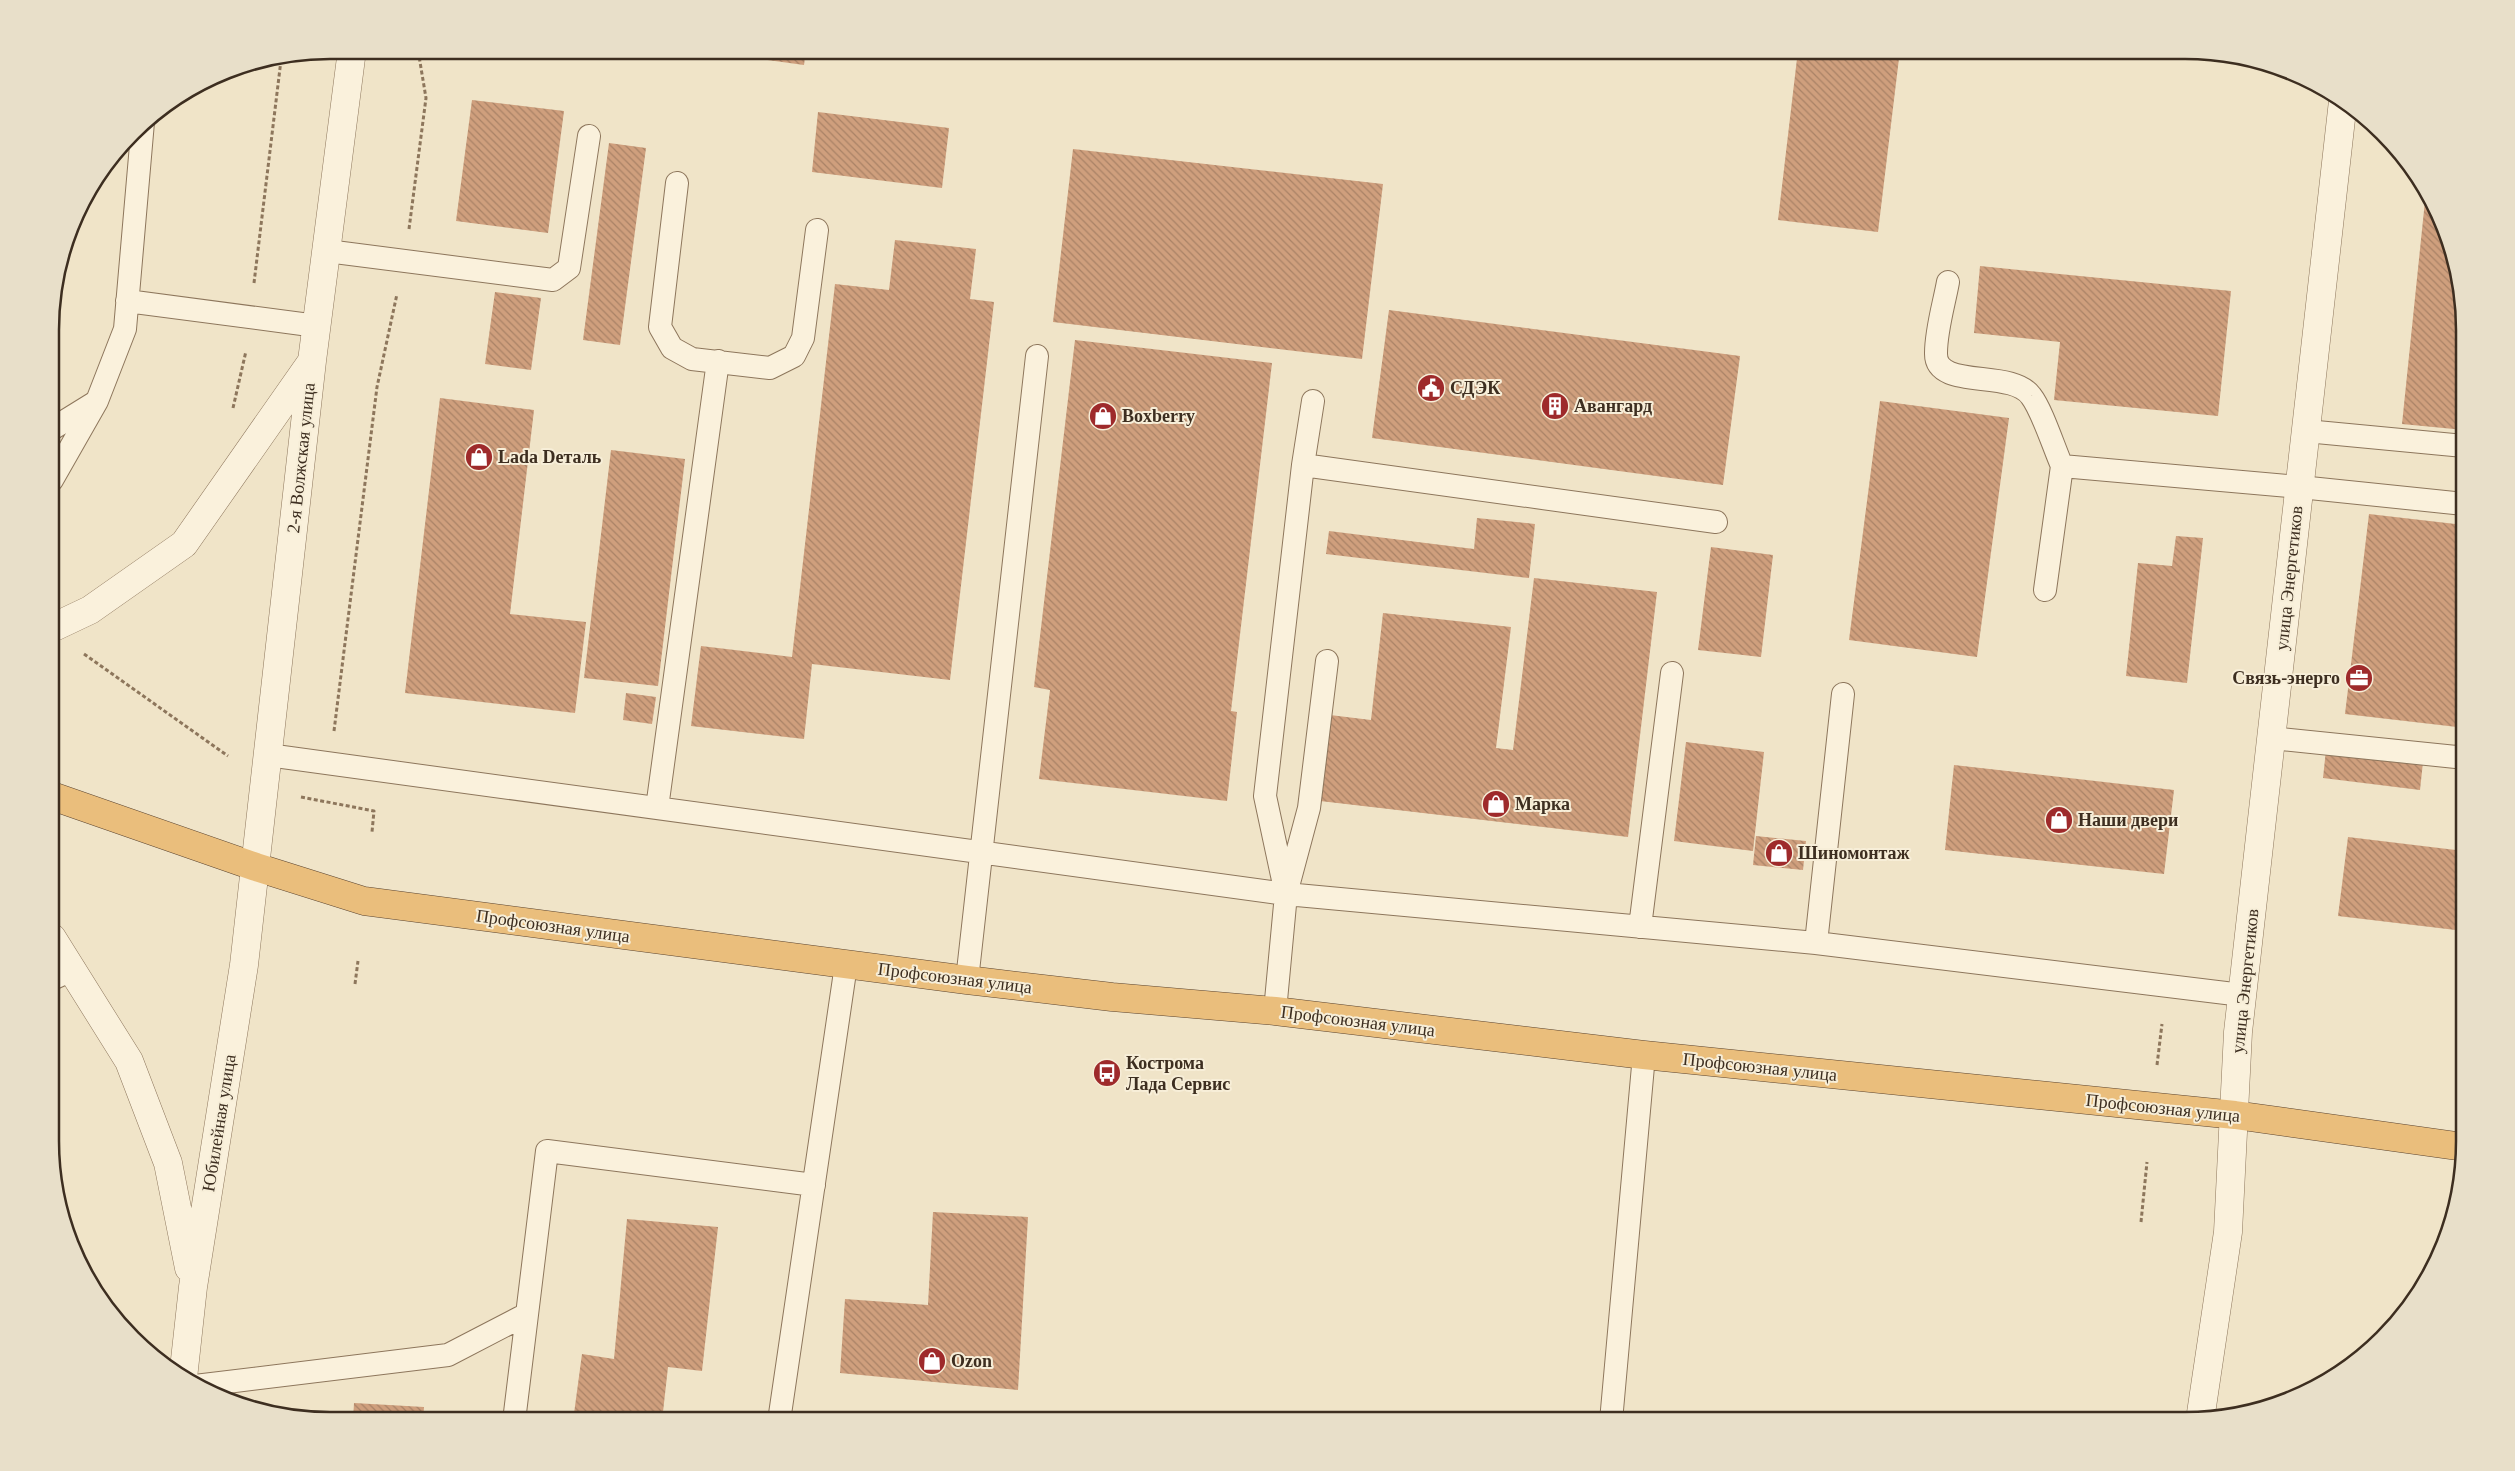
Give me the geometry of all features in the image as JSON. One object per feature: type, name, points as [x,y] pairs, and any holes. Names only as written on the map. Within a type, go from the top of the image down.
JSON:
[{"type":"highway","name":"Профсоюзная улица","points":[[59,798],[256,867],[364,901],[846,965],[1112,997],[1275,1012],[1644,1055],[2235,1115],[2456,1146]]},
{"type":"street","name":"2-я Волжская улица","points":[[256,867],[312,361],[351,59]]},
{"type":"street","name":"улица Энергетиков","points":[[2201,1412],[2228,1232],[2238,1032],[2342,109]]},
{"type":"street","points":[[59,625],[90,610],[184,544],[312,361]]},
{"type":"street","name":"Юбилейная улица","points":[[184,1370],[193,1286],[244,965],[256,867]]},
{"type":"street","points":[[59,961],[63,974],[128,1061],[168,1163],[193,1286]]},
{"type":"lane","points":[[59,468],[98,401],[125,329],[142,134]]},
{"type":"lane","points":[[327,252],[553,280],[569,268],[589,136]]},
{"type":"lane","points":[[677,183],[660,327],[672,348],[692,358],[770,368],[794,356],[803,338],[817,230]]},
{"type":"lane","points":[[1948,282],[1936,354],[1939,366],[1950,375],[2008,381],[2031,395],[2062,466],[2045,590]]},
{"type":"lane","points":[[127,301],[317,326]]},
{"type":"lane","points":[[967,980],[1037,356]]},
{"type":"lane","points":[[657,808],[718,361]]},
{"type":"lane","points":[[59,425],[98,401]]},
{"type":"lane","points":[[1286,894],[1265,796],[1303,465],[1313,401]]},
{"type":"lane","points":[[2306,431],[2456,445]]},
{"type":"lane","points":[[1303,465],[1716,522]]},
{"type":"lane","points":[[2062,466],[2456,503]]},
{"type":"lane","points":[[1275,1012],[1286,894],[1309,808],[1327,661]]},
{"type":"lane","points":[[1640,927],[1672,674]]},
{"type":"lane","points":[[1816,943],[1843,694]]},
{"type":"lane","points":[[2271,738],[2456,757]]},
{"type":"lane","points":[[268,755],[1286,894],[1816,943],[2242,995]]},
{"type":"lane","points":[[780,1412],[846,965]]},
{"type":"lane","points":[[1612,1412],[1644,1055]]},
{"type":"lane","points":[[515,1412],[546,1151],[814,1185]]},
{"type":"lane","points":[[210,1384],[448,1355],[527,1314]]},
{"type":"path","points":[[325,801],[377,387],[404,261],[426,98],[420,59]]},
{"type":"path","points":[[231,417],[254,319],[254,284],[281,63]]},
{"type":"path","points":[[78,650],[228,756]]},
{"type":"path","points":[[301,797],[374,811],[372,832]]},
{"type":"path","points":[[355,984],[358,961]]},
{"type":"path","points":[[2157,1065],[2162,1024]]},
{"type":"path","points":[[2141,1222],[2147,1162]]},
{"type":"building","points":[[760,59],[805,59],[804,65]]},
{"type":"building","points":[[1797,59],[1899,59],[1878,232],[1778,220]]},
{"type":"building","points":[[472,100],[564,111],[548,233],[456,221]]},
{"type":"building","points":[[818,112],[949,128],[942,188],[812,172]]},
{"type":"building","points":[[609,143],[646,148],[620,345],[583,340]]},
{"type":"building","points":[[1073,149],[1383,184],[1362,359],[1053,322]]},
{"type":"building","points":[[2425,203],[2442,242],[2454,294],[2456,312],[2456,429],[2402,424]]},
{"type":"building","points":[[895,240],[976,249],[970,299],[994,302],[950,680],[812,664],[804,739],[691,726],[701,646],[792,657],[835,284],[889,290]]},
{"type":"building","points":[[1980,266],[2231,291],[2218,416],[2054,400],[2060,342],[1974,333]]},
{"type":"building","points":[[495,292],[541,298],[531,370],[485,364]]},
{"type":"building","name":"Авангард","points":[[1389,310],[1740,356],[1723,485],[1372,438]]},
{"type":"building","points":[[1075,340],[1272,363],[1231,711],[1237,712],[1227,801],[1039,779],[1050,690],[1034,687]]},
{"type":"building","points":[[440,398],[534,410],[510,614],[586,622],[575,713],[405,693]]},
{"type":"building","points":[[1880,401],[2009,418],[1977,657],[1849,640]]},
{"type":"building","points":[[611,450],[685,459],[658,686],[584,678]]},
{"type":"building","points":[[2369,514],[2456,524],[2456,727],[2345,714]]},
{"type":"building","points":[[1477,518],[1535,524],[1529,578],[1326,554],[1329,531],[1474,549]]},
{"type":"building","points":[[2176,536],[2203,538],[2187,683],[2126,676],[2138,563],[2172,566]]},
{"type":"building","points":[[1711,547],[1773,555],[1761,657],[1698,650]]},
{"type":"building","points":[[1534,578],[1657,592],[1628,837],[1320,801],[1330,715],[1371,720],[1383,613],[1511,627],[1496,748],[1513,750]]},
{"type":"building","points":[[626,693],[656,697],[652,724],[623,720]]},
{"type":"building","points":[[1686,742],[1764,752],[1753,851],[1674,841]]},
{"type":"building","points":[[2326,750],[2423,762],[2420,790],[2323,778]]},
{"type":"building","name":"Наши двери","points":[[1954,765],[2174,790],[2164,874],[1945,850]]},
{"type":"building","name":"Шиномонтаж","points":[[1756,836],[1806,841],[1803,870],[1753,865]]},
{"type":"building","points":[[2348,837],[2456,850],[2456,930],[2338,916]]},
{"type":"building","points":[[933,1212],[1028,1217],[1018,1390],[840,1373],[845,1299],[928,1305]]},
{"type":"building","points":[[627,1219],[718,1227],[702,1371],[668,1367],[663,1412],[574,1412],[582,1354],[614,1359]]},
{"type":"building","points":[[354,1403],[424,1407],[424,1412],[354,1412]]},
{"type":"place","name":"СДЭК","points":[[1431,388]]},
{"type":"place","name":"Авангард","points":[[1555,406]]},
{"type":"place","name":"Boxberry","points":[[1103,416]]},
{"type":"place","name":"Lada Dеталь","points":[[479,457]]},
{"type":"place","name":"Связь-энерго","points":[[2359,678]]},
{"type":"place","name":"Марка","points":[[1496,804]]},
{"type":"place","name":"Наши двери","points":[[2059,820]]},
{"type":"place","name":"Шиномонтаж","points":[[1779,853]]},
{"type":"place","name":"Кострома Лада Сервис","points":[[1107,1073]]},
{"type":"place","name":"Ozon","points":[[932,1361]]}]
